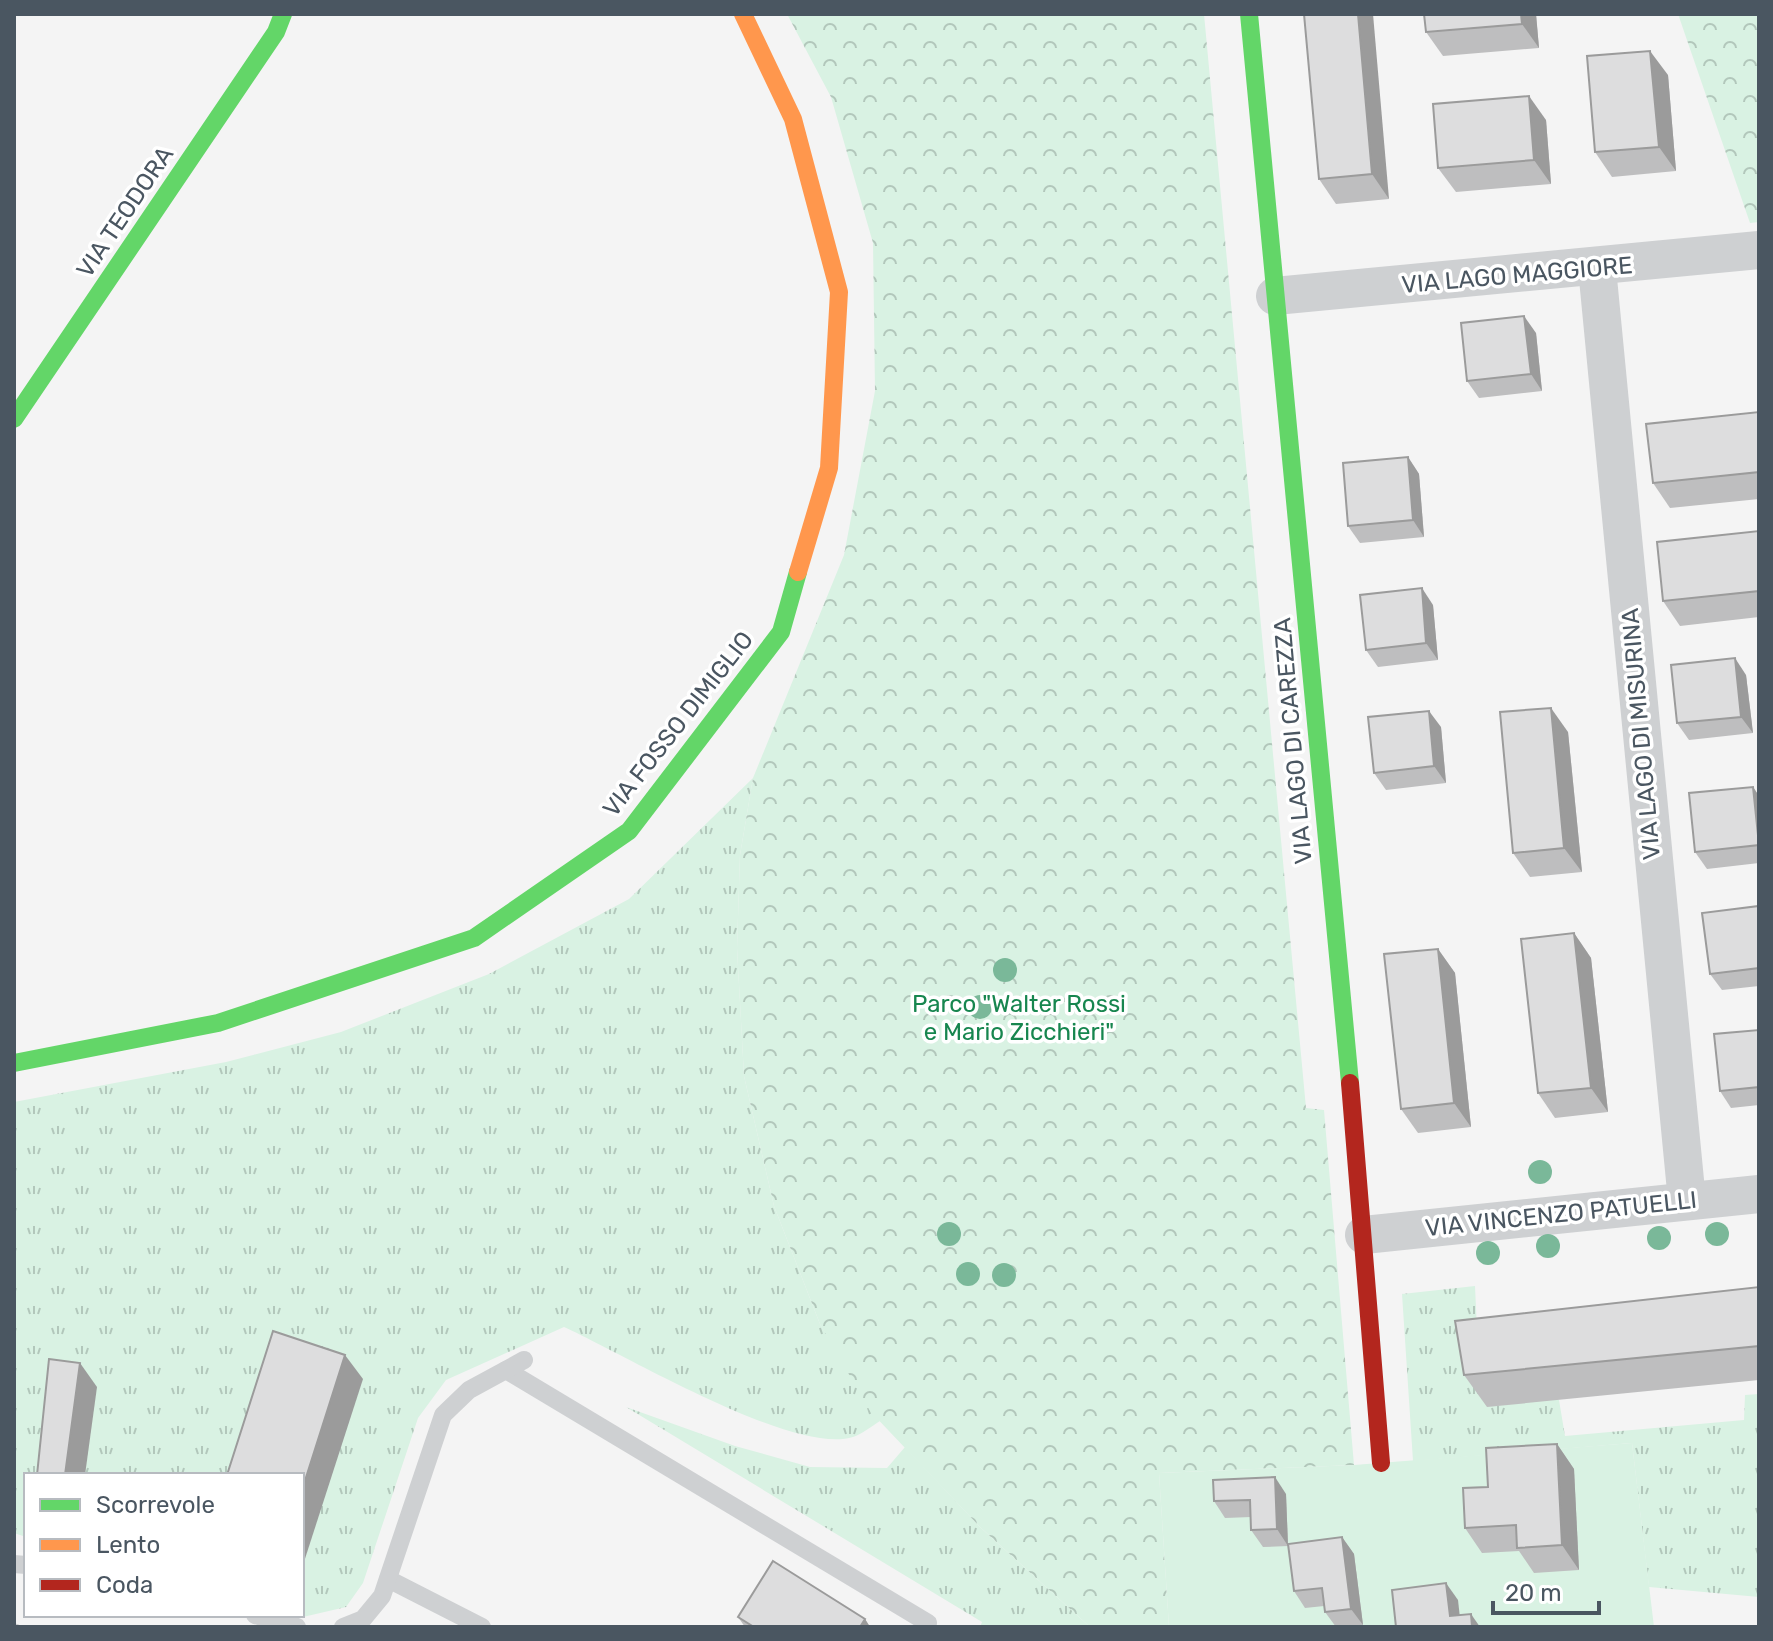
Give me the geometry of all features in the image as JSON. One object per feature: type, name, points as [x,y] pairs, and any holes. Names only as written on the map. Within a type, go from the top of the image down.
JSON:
[{"type":"street","name":"VIA TEODORA","points":[[276,32],[283,14]]},
{"type":"street","name":"VIA TEODORA","points":[[14,419],[276,32],[295,14]]},
{"type":"street","name":"VIA FOSSO DIMIGLIO","points":[[14,1063],[218,1023],[474,938],[629,831],[781,632],[829,468],[839,292],[793,119],[743,14]]},
{"type":"street","name":"VIA LAGO DI CAREZZA","points":[[1249,14],[1364,1235],[1381,1463]]},
{"type":"street","name":"VIA LAGO MAGGIORE","points":[[1275,296],[1597,268],[1759,250]]},
{"type":"street","name":"VIA LAGO DI MISURINA","points":[[1597,268],[1687,1201]]},
{"type":"street","name":"VIA VINCENZO PATUELLI","points":[[1364,1235],[1759,1194]]},
{"type":"lane","points":[[343,1627],[363,1619],[382,1596],[443,1415],[469,1390],[524,1360]]},
{"type":"lane","points":[[506,1370],[928,1623]]},
{"type":"lane","points":[[388,1579],[482,1627]]},
{"type":"lane","points":[[262,1617],[297,1627]]},
{"type":"green space","name":"Parco \"Walter Rossi e Mario Zicchieri\"","points":[[787,14],[1204,14],[1306,1108],[1324,1110],[1354,1465],[1159,1473],[1169,1627],[1090,1627],[980,1527],[870,1411],[820,1324],[774,1206],[744,1076],[737,948],[740,855],[753,778],[844,555],[875,391],[873,243],[831,97]]},
{"type":"green space","points":[[1678,14],[1759,14],[1759,222],[1750,223]]},
{"type":"green space","points":[[753,778],[740,855],[737,948],[744,1076],[774,1206],[820,1324],[880,1421],[853,1437],[826,1439],[791,1432],[709,1399],[564,1327],[446,1380],[418,1418],[363,1583],[346,1607],[304,1617],[304,1473],[24,1473],[24,1536],[14,1533],[14,1102],[226,1062],[341,1032],[489,974],[629,899]]},
{"type":"green space","points":[[1475,1286],[1478,1352],[1559,1400],[1565,1436],[1744,1420],[1745,1395],[1759,1394],[1759,1597],[1649,1587],[1632,1443],[1413,1461],[1402,1294]]},
{"type":"green space","points":[[626,1407],[735,1446],[810,1467],[887,1468],[905,1447],[980,1527],[1090,1627],[980,1627],[982,1622]]},
{"type":"green space","points":[[1632,1443],[1654,1627],[1169,1627],[1159,1473],[1354,1465]]},
{"type":"building","points":[[1304,14],[1358,14],[1372,174],[1319,179]]},
{"type":"building","points":[[1424,14],[1521,14],[1522,24],[1426,32]]},
{"type":"building","points":[[1650,51],[1659,147],[1595,152],[1587,56]]},
{"type":"building","points":[[1529,96],[1534,160],[1438,168],[1433,104]]},
{"type":"building","points":[[1524,316],[1531,374],[1467,381],[1461,323]]},
{"type":"building","points":[[1759,412],[1759,472],[1653,483],[1646,424]]},
{"type":"building","points":[[1408,457],[1413,520],[1348,526],[1343,463]]},
{"type":"building","points":[[1759,531],[1759,591],[1663,601],[1657,542]]},
{"type":"building","points":[[1422,588],[1426,643],[1366,650],[1360,595]]},
{"type":"building","points":[[1735,658],[1741,717],[1677,723],[1671,665]]},
{"type":"building","points":[[1551,708],[1564,848],[1513,853],[1500,712]]},
{"type":"building","points":[[1429,711],[1434,766],[1374,773],[1368,717]]},
{"type":"building","points":[[1753,787],[1759,845],[1695,852],[1689,793]]},
{"type":"building","points":[[1759,906],[1759,968],[1710,974],[1702,913]]},
{"type":"building","points":[[1574,933],[1591,1088],[1538,1093],[1521,939]]},
{"type":"building","points":[[1438,949],[1454,1103],[1401,1109],[1384,954]]},
{"type":"building","points":[[1759,1030],[1759,1087],[1720,1091],[1714,1034]]},
{"type":"building","points":[[1759,1287],[1759,1346],[1464,1375],[1455,1321]]},
{"type":"building","points":[[273,1331],[345,1355],[304,1484],[304,1473],[228,1473]]},
{"type":"building","points":[[49,1359],[80,1363],[65,1473],[37,1473]]},
{"type":"building","points":[[1557,1444],[1562,1545],[1517,1548],[1516,1525],[1465,1528],[1463,1488],[1488,1487],[1486,1448]]},
{"type":"building","points":[[1275,1477],[1277,1529],[1251,1530],[1250,1500],[1214,1501],[1213,1480]]},
{"type":"building","points":[[1342,1537],[1351,1609],[1325,1612],[1322,1588],[1294,1591],[1288,1544]]},
{"type":"building","points":[[773,1561],[865,1619],[860,1627],[754,1627],[738,1617]]},
{"type":"building","points":[[1446,1583],[1450,1616],[1471,1614],[1472,1627],[1396,1627],[1392,1590]]},
{"type":"traffic: fast","points":[[14,419],[276,32],[283,14]]},
{"type":"traffic: fast","points":[[1249,14],[1350,1083]]},
{"type":"traffic: fast","points":[[14,1063],[218,1023],[474,938],[629,831],[781,632],[798,572]]},
{"type":"traffic: slow","points":[[743,14],[793,119],[839,292],[829,468],[798,572]]},
{"type":"traffic: jam","points":[[1350,1083],[1381,1463]]}]
